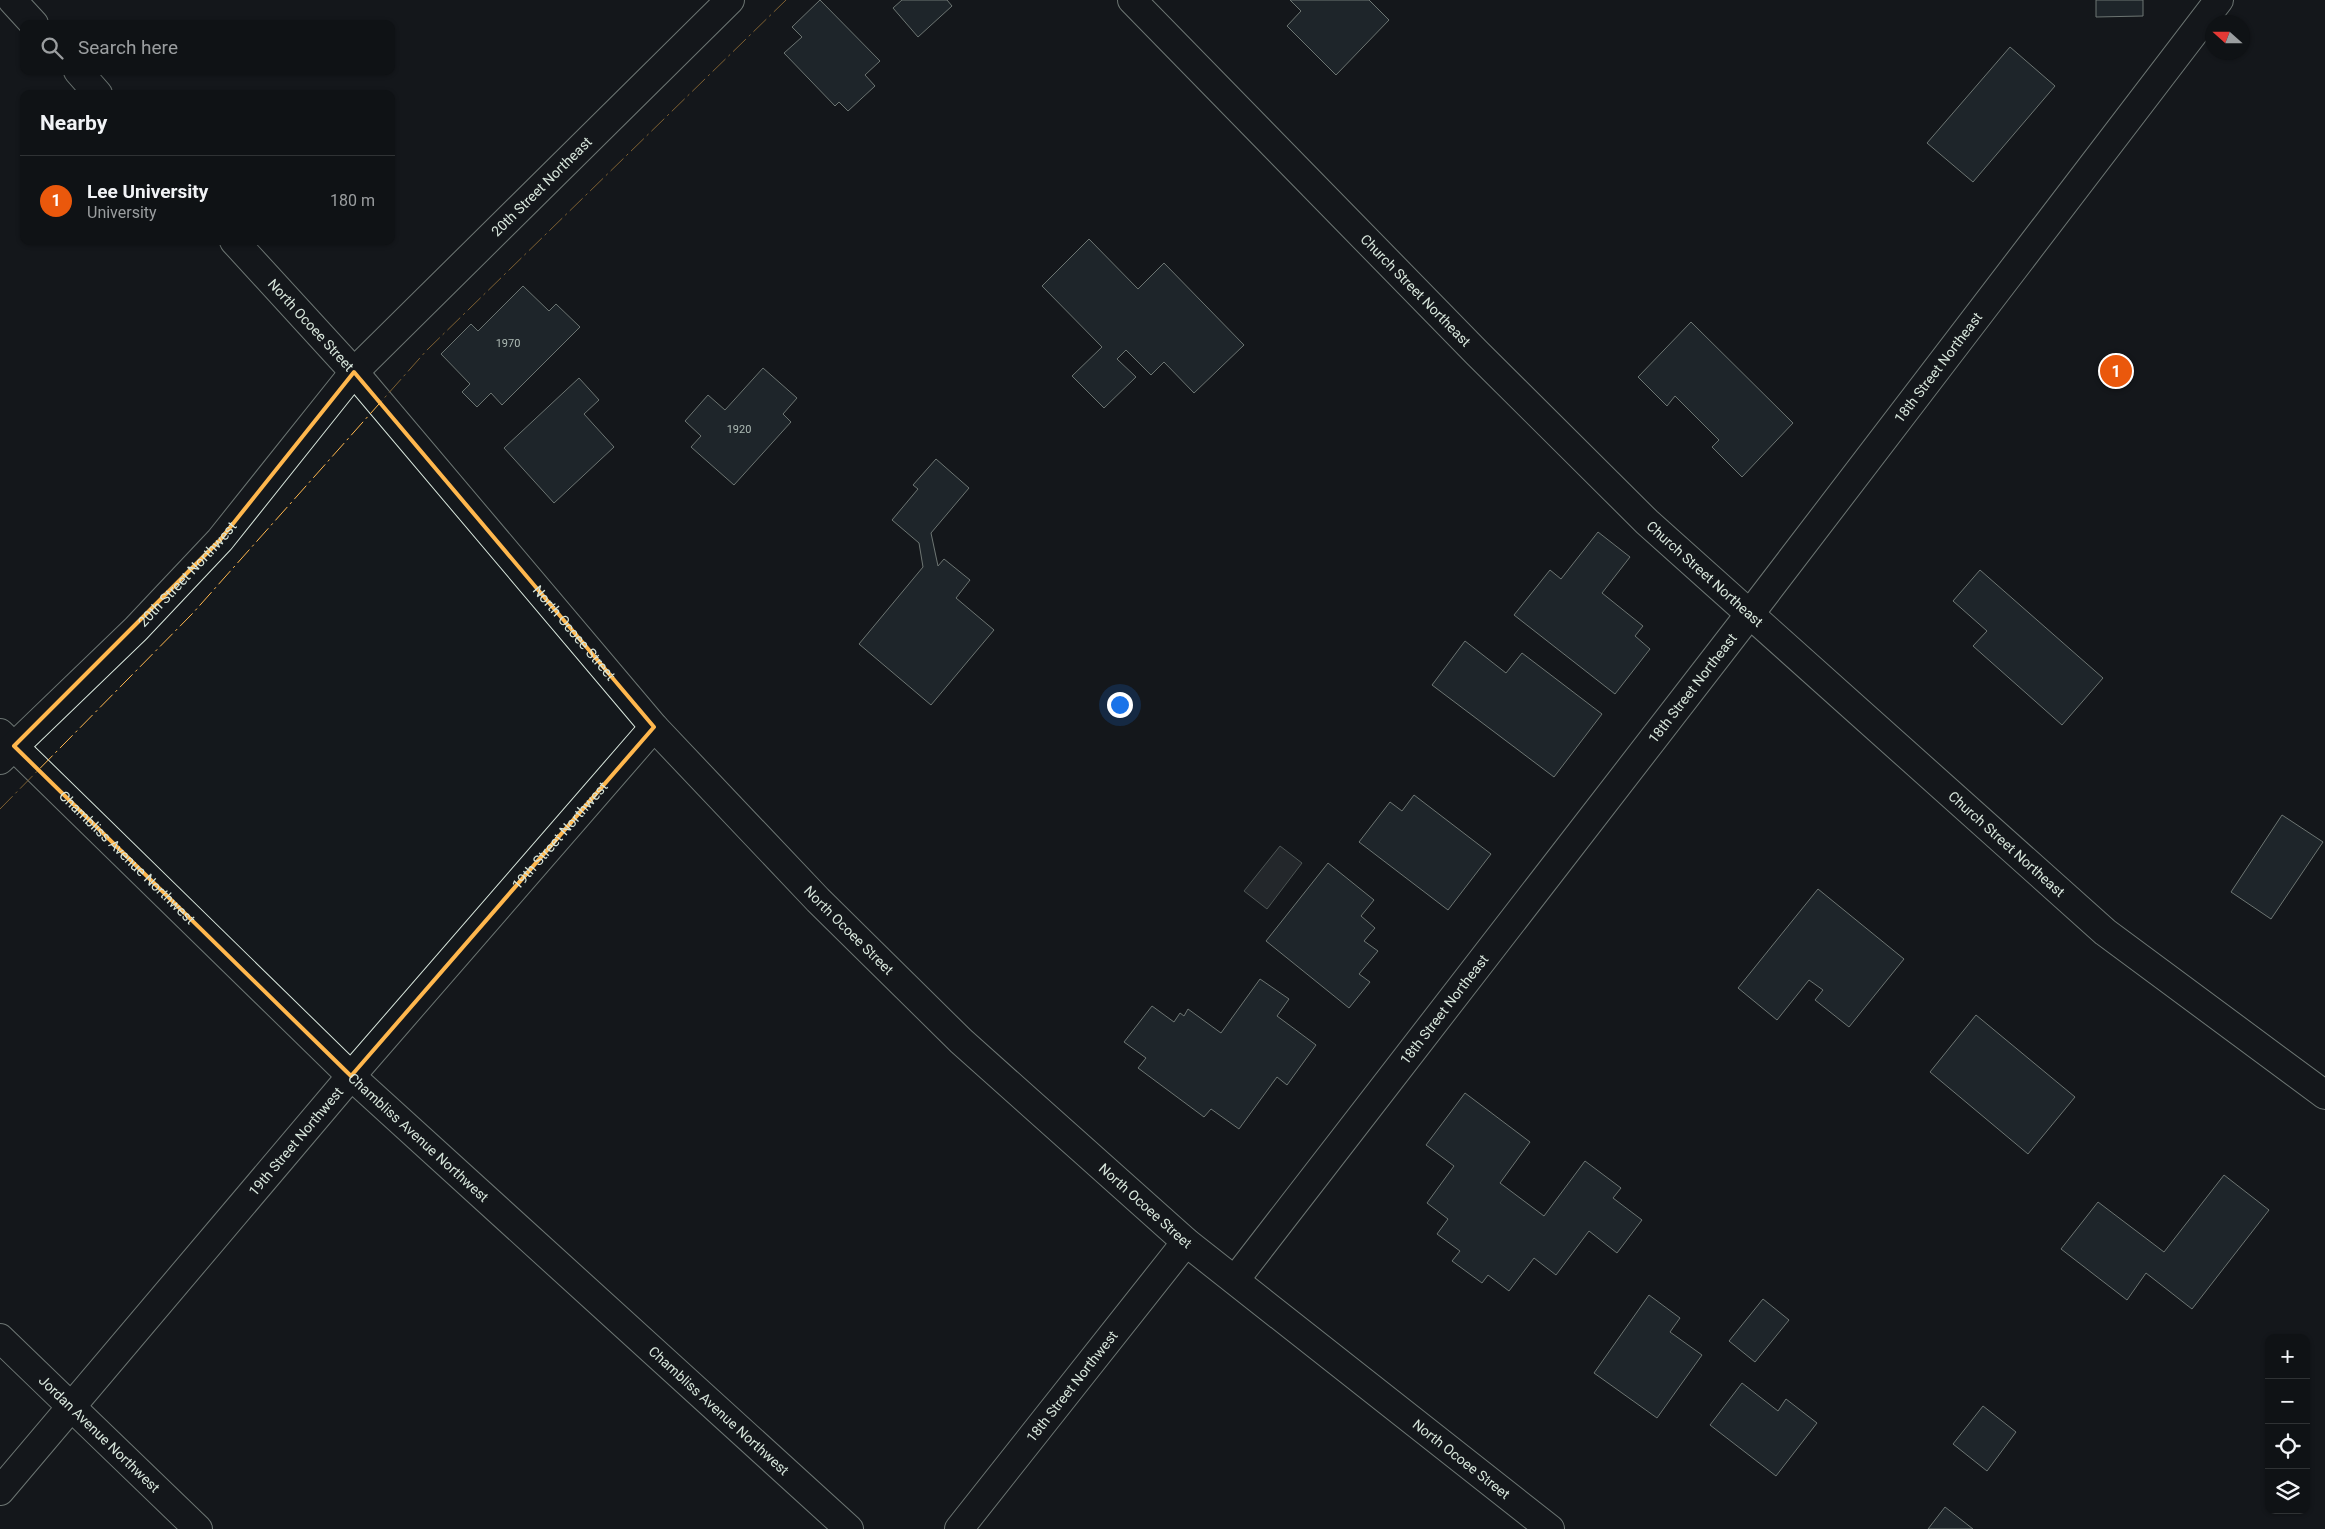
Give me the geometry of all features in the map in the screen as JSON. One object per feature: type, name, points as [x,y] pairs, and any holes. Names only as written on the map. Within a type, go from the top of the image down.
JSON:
[{"type":"street","points":[[12,0],[30,20]]},
{"type":"street","name":"20th Street Northeast","points":[[354,372],[730,0]]},
{"type":"street","name":"Church Street Northeast","points":[[1132,0],[1477,353],[1647,522],[2105,932],[2325,1095]]},
{"type":"street","name":"18th Street Northeast","points":[[1235,1280],[1749,615],[2219,0]]},
{"type":"street","points":[[81,75],[95,90]]},
{"type":"street","name":"North Ocoee Street","points":[[238,245],[354,372],[654,727],[818,900],[961,1041],[1186,1242],[1550,1529]]},
{"type":"street","name":"20th Street Northwest","points":[[5,746],[136,629],[220,540],[354,372]]},
{"type":"street","name":"19th Street Northwest","points":[[0,1491],[351,1076],[654,727]]},
{"type":"street","name":"Chambliss Avenue Northwest","points":[[5,746],[351,1076],[849,1529]]},
{"type":"street","name":"18th Street Northwest","points":[[959,1529],[1186,1242]]},
{"type":"street","name":"Jordan Avenue Northwest","points":[[0,1338],[198,1529]]},
{"type":"highlighted area","points":[[354,372],[654,727],[351,1076],[14,746],[220,540]]},
{"type":"shaded area","points":[[1280,846],[1302,863],[1267,909],[1244,891]]},
{"type":"building","points":[[820,0],[880,61],[865,75],[875,86],[848,111],[839,102],[835,106],[784,53],[802,37],[792,27]]},
{"type":"building","points":[[902,0],[947,0],[952,6],[918,37],[893,8]]},
{"type":"building","points":[[1290,0],[1369,0],[1389,20],[1336,75],[1287,26],[1301,11]]},
{"type":"building","points":[[2096,0],[2143,0],[2143,16],[2096,17]]},
{"type":"building","points":[[2010,47],[2055,86],[1973,182],[1927,143]]},
{"type":"building","points":[[1089,239],[1138,289],[1164,263],[1244,345],[1194,393],[1164,362],[1151,375],[1126,350],[1117,359],[1136,377],[1104,408],[1072,376],[1102,347],[1042,286]]},
{"type":"building","points":[[523,286],[549,311],[556,304],[580,327],[502,405],[491,393],[477,407],[462,392],[470,384],[441,354],[471,324],[478,331]]},
{"type":"building","points":[[1691,322],[1793,423],[1742,477],[1712,447],[1719,440],[1675,396],[1667,406],[1638,377]]},
{"type":"building","points":[[763,368],[797,398],[783,414],[791,422],[734,485],[691,447],[701,436],[685,421],[708,395],[725,410]]},
{"type":"building","points":[[579,378],[599,400],[584,414],[614,447],[554,503],[504,448]]},
{"type":"building","points":[[936,459],[969,488],[931,533],[938,566],[944,559],[970,580],[956,598],[994,630],[931,705],[859,644],[923,567],[919,543],[892,520],[918,489],[913,485]]},
{"type":"building","points":[[1598,532],[1630,557],[1602,593],[1643,626],[1635,636],[1650,649],[1615,694],[1514,615],[1550,570],[1561,579]]},
{"type":"building","points":[[1980,570],[2103,678],[2062,725],[1973,646],[1987,631],[1953,601]]},
{"type":"building","points":[[1465,641],[1506,673],[1522,653],[1602,714],[1554,777],[1432,685]]},
{"type":"building","points":[[1414,795],[1491,854],[1448,910],[1359,842],[1390,802],[1402,811]]},
{"type":"building","points":[[2282,815],[2323,842],[2271,919],[2231,892]]},
{"type":"building","points":[[1328,863],[1374,900],[1361,916],[1375,928],[1364,941],[1378,951],[1359,974],[1370,982],[1349,1008],[1266,941]]},
{"type":"building","points":[[1818,889],[1904,959],[1849,1027],[1815,1000],[1823,990],[1809,980],[1777,1020],[1738,988]]},
{"type":"building","points":[[1260,979],[1289,999],[1277,1016],[1316,1045],[1287,1085],[1277,1077],[1239,1129],[1211,1109],[1204,1117],[1138,1068],[1146,1058],[1124,1042],[1152,1006],[1174,1022],[1180,1013],[1184,1016],[1188,1009],[1221,1033]]},
{"type":"building","points":[[1976,1015],[2075,1097],[2028,1154],[1930,1072]]},
{"type":"building","points":[[1465,1093],[1530,1142],[1500,1183],[1544,1216],[1585,1161],[1621,1188],[1613,1198],[1642,1220],[1617,1253],[1589,1231],[1556,1275],[1534,1258],[1509,1291],[1488,1275],[1482,1283],[1452,1261],[1460,1251],[1437,1234],[1448,1219],[1427,1203],[1454,1166],[1426,1145]]},
{"type":"building","points":[[2224,1175],[2269,1210],[2192,1309],[2146,1273],[2127,1300],[2061,1249],[2098,1202],[2164,1252]]},
{"type":"building","points":[[1649,1295],[1680,1318],[1670,1332],[1702,1355],[1657,1418],[1594,1373]]},
{"type":"building","points":[[1763,1299],[1789,1320],[1755,1362],[1729,1341]]},
{"type":"building","points":[[1742,1383],[1778,1411],[1786,1399],[1817,1423],[1776,1476],[1710,1425]]},
{"type":"building","points":[[1983,1406],[2016,1432],[1987,1471],[1953,1444]]},
{"type":"building","points":[[1945,1507],[1973,1529],[1928,1529]]},
{"type":"power","points":[[0,809],[193,613],[427,350],[786,0]]},
{"type":"place","name":"Lee University","points":[[2116,371]]}]
